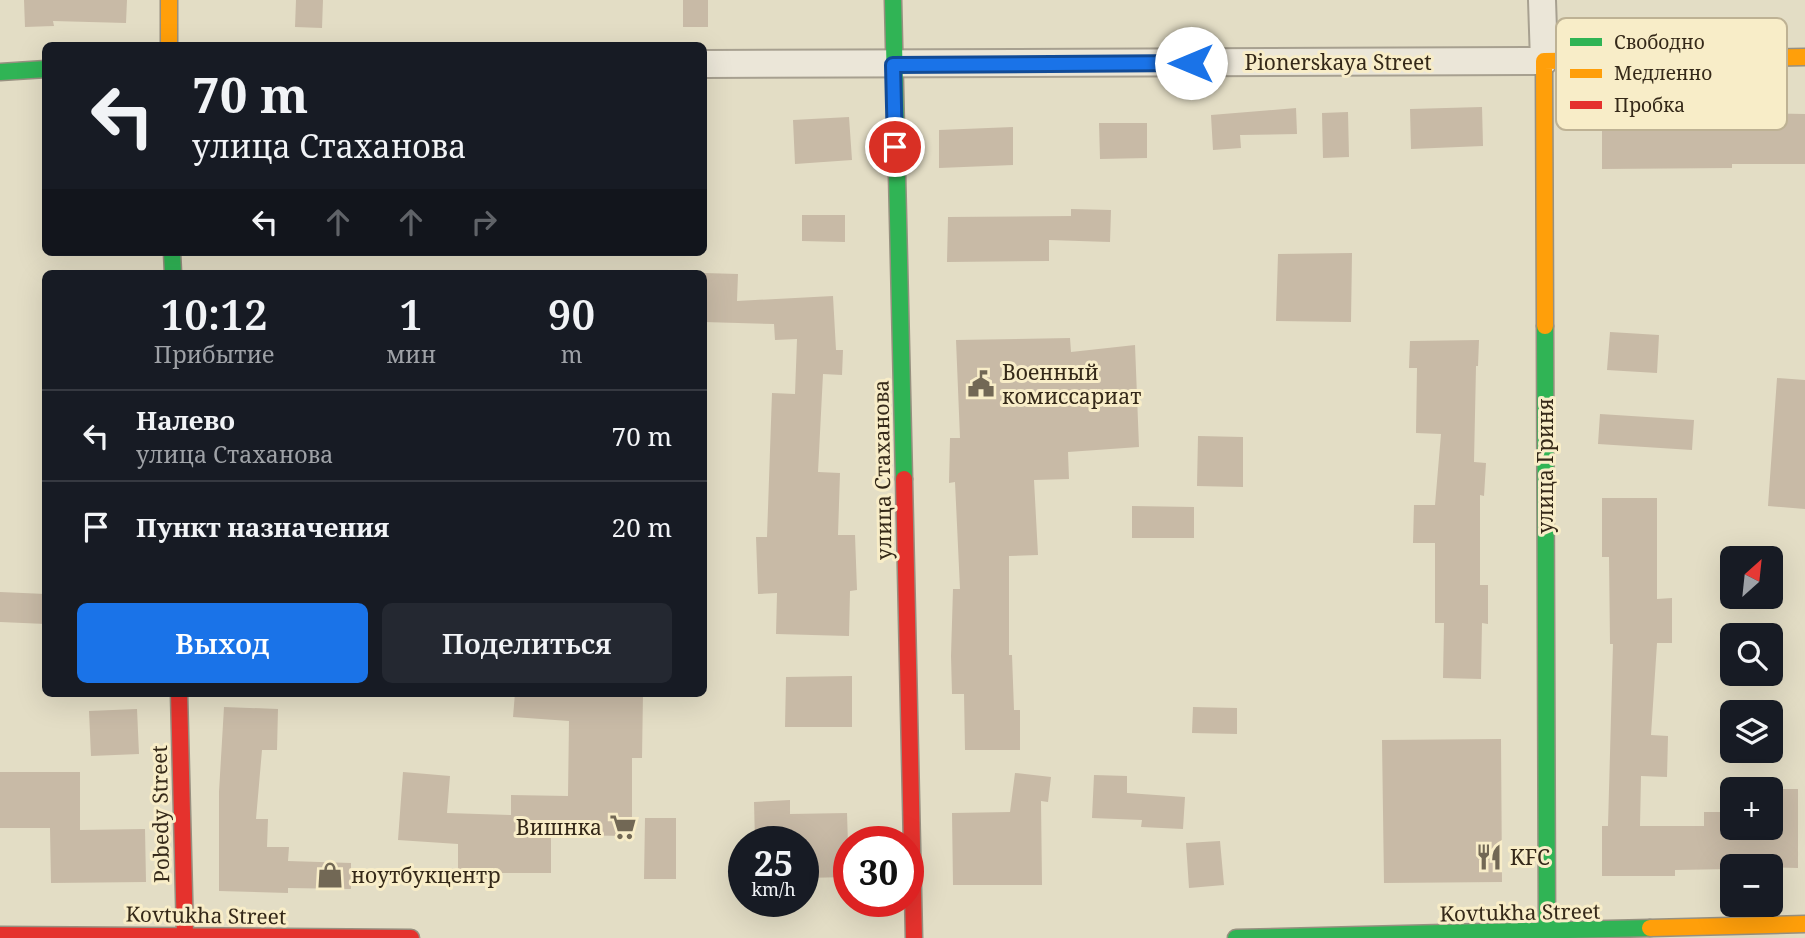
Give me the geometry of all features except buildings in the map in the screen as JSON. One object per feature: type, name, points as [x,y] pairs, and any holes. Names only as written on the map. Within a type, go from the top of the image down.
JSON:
[{"type":"street","points":[[169,0],[169,42]]},
{"type":"street","name":"улица Стаханова","points":[[893,0],[914,938]]},
{"type":"street","name":"улица Гриня","points":[[1542,0],[1547,933]]},
{"type":"street","name":"Pionerskaya Street","points":[[1787,57],[1805,57]]},
{"type":"street","name":"Pionerskaya Street","points":[[707,64],[1556,61]]},
{"type":"street","points":[[0,72],[42,69]]},
{"type":"street","name":"Pobedy Street","points":[[179,697],[184,935]]},
{"type":"street","name":"Kovtukha Street","points":[[1236,938],[1547,933],[1805,924]]},
{"type":"street","name":"Kovtukha Street","points":[[0,935],[411,938]]},
{"type":"traffic: fast","points":[[893,0],[904,479]]},
{"type":"traffic: fast","points":[[0,72],[42,69]]},
{"type":"traffic: fast","points":[[172,256],[173,270]]},
{"type":"traffic: fast","points":[[1545,326],[1547,933]]},
{"type":"traffic: fast","points":[[1236,938],[1650,928]]},
{"type":"traffic: slow","points":[[169,0],[169,42]]},
{"type":"traffic: slow","points":[[1787,57],[1805,57]]},
{"type":"traffic: slow","points":[[1545,326],[1544,61],[1556,61]]},
{"type":"traffic: slow","points":[[1650,928],[1805,924]]},
{"type":"traffic: jam","points":[[904,479],[914,938]]},
{"type":"traffic: jam","points":[[179,697],[185,935]]},
{"type":"traffic: jam","points":[[0,935],[411,938]]},
{"type":"place","name":"Военный комиссариат","points":[[981,384]]},
{"type":"place","name":"Вишнка","points":[[623,827]]},
{"type":"place","name":"KFC","points":[[1489,857]]},
{"type":"place","name":"ноутбукцентр","points":[[330,875]]},
{"type":"route","points":[[895,147],[893,65],[1191,63]]}]
